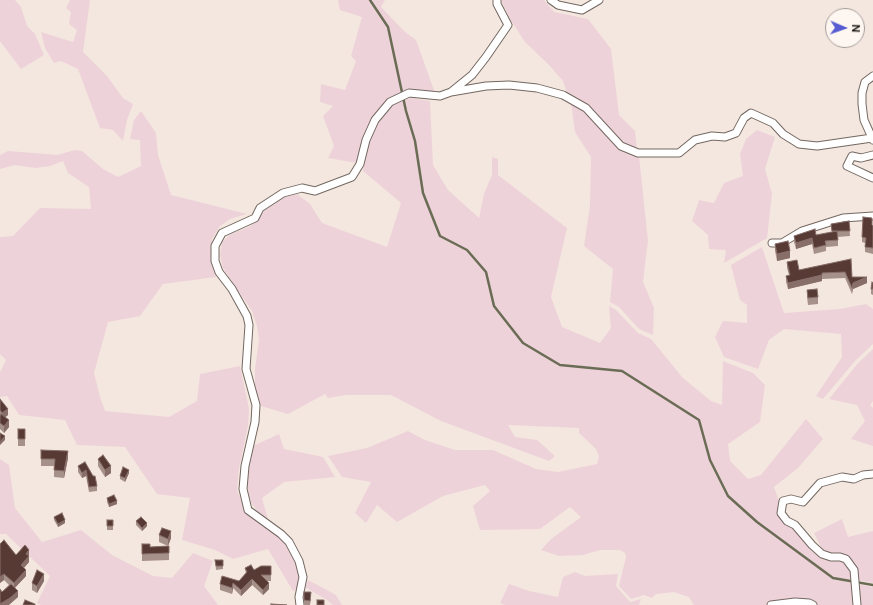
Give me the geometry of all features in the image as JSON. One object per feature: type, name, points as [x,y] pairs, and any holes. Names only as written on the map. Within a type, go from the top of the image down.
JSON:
[{"type":"street","points":[[451,92],[472,75],[508,25],[497,4],[497,0]]},
{"type":"street","points":[[551,0],[558,5],[582,10],[599,0]]},
{"type":"street","points":[[300,605],[299,597],[303,577],[299,561],[289,542],[281,534],[248,510],[243,489],[245,466],[255,422],[256,405],[246,368],[249,325],[247,316],[232,289],[220,272],[215,260],[215,246],[222,233],[255,218],[260,208],[283,193],[302,188],[315,191],[352,177],[360,164],[366,140],[375,120],[390,102],[409,93],[440,96],[451,92],[486,86],[509,85],[537,88],[563,95],[586,108],[621,146],[638,153],[678,153],[695,140],[712,136],[725,137],[736,133],[744,118],[752,113],[773,123],[783,134],[799,144],[818,146],[873,139],[864,120],[862,104],[862,93],[865,82],[873,76]]},
{"type":"street","points":[[873,155],[861,158],[852,156],[847,166],[873,178]]},
{"type":"street","points":[[772,243],[782,243],[802,231],[843,218],[873,216]]},
{"type":"street","points":[[857,605],[854,570],[846,559],[822,554],[812,546],[795,525],[786,521],[781,513],[782,501],[791,499],[803,502],[820,483],[842,478],[854,479],[863,475],[873,474]]},
{"type":"street","points":[[771,605],[795,602],[809,603],[813,605]]},
{"type":"shaded area","points":[[0,0],[15,0],[21,7],[27,26],[35,34],[44,55],[21,69],[0,41]]},
{"type":"shaded area","points":[[70,0],[90,0],[83,52],[107,76],[123,98],[133,104],[127,120],[123,141],[113,130],[100,128],[78,69],[61,61],[54,63],[45,48],[41,32],[73,42],[77,30],[69,24],[71,12],[66,8]]},
{"type":"shaded area","points":[[338,0],[385,0],[381,7],[405,32],[416,40],[435,93],[425,92],[388,100],[372,119],[357,163],[328,158],[334,146],[323,116],[333,106],[320,102],[321,84],[345,90],[356,61],[351,56],[362,17],[340,10]]},
{"type":"shaded area","points":[[501,0],[544,0],[554,12],[588,19],[611,49],[619,115],[635,131],[637,150],[622,144],[567,93],[563,81],[525,42],[510,19]]},
{"type":"shaded area","points":[[411,98],[430,101],[433,165],[448,190],[479,218],[484,194],[492,175],[492,157],[498,159],[498,175],[567,228],[551,297],[562,327],[600,343],[611,328],[609,306],[616,310],[638,333],[651,339],[683,378],[711,401],[722,405],[723,361],[753,373],[765,385],[760,422],[728,444],[730,461],[748,479],[761,475],[806,419],[823,439],[798,468],[774,487],[779,501],[779,516],[789,526],[796,529],[813,552],[832,561],[843,560],[850,567],[854,605],[694,605],[689,597],[674,592],[656,594],[652,598],[644,595],[631,599],[619,586],[626,557],[625,553],[620,550],[600,550],[583,555],[559,556],[541,550],[551,539],[581,517],[570,507],[540,529],[480,530],[473,506],[490,491],[485,485],[443,496],[397,522],[377,505],[366,523],[355,513],[371,482],[342,477],[328,456],[367,448],[408,431],[425,440],[455,450],[493,450],[536,469],[558,472],[597,464],[599,456],[596,449],[579,433],[579,428],[508,425],[515,437],[537,440],[555,456],[549,461],[441,421],[391,395],[345,395],[328,398],[325,394],[288,414],[261,406],[255,386],[255,369],[259,340],[257,326],[252,311],[223,268],[220,254],[222,242],[231,234],[249,227],[258,220],[264,211],[285,197],[297,194],[310,204],[322,223],[387,247],[401,203],[363,171],[368,145],[380,119],[392,105]]},
{"type":"shaded area","points":[[571,103],[585,111],[639,156],[648,241],[643,282],[654,308],[653,335],[639,329],[619,307],[610,302],[613,269],[584,246],[590,205],[591,157],[575,132]]},
{"type":"shaded area","points":[[141,111],[156,133],[158,155],[171,195],[247,214],[230,219],[220,226],[212,239],[211,259],[216,277],[163,284],[140,316],[108,322],[94,373],[100,397],[105,411],[169,417],[197,401],[200,374],[240,366],[249,409],[248,426],[239,468],[237,490],[246,513],[278,537],[293,553],[301,578],[300,587],[293,591],[268,549],[233,559],[215,550],[182,540],[190,498],[157,494],[125,447],[77,445],[65,420],[19,415],[7,396],[0,397],[0,372],[6,360],[0,354],[0,237],[13,236],[40,208],[91,209],[89,187],[68,173],[63,161],[50,166],[35,168],[15,165],[0,169],[0,155],[8,151],[57,155],[75,150],[82,151],[103,169],[118,177],[141,166],[140,140],[130,139],[134,120]]},
{"type":"shaded area","points":[[757,130],[775,137],[765,169],[772,194],[767,238],[724,263],[726,250],[709,249],[708,235],[692,221],[699,200],[714,203],[724,183],[743,176],[740,154],[746,139]]},
{"type":"shaded area","points":[[762,247],[784,313],[840,309],[866,304],[873,309],[873,344],[855,361],[823,399],[816,396],[842,357],[841,334],[784,329],[769,340],[758,369],[724,357],[715,337],[723,321],[747,323],[747,305],[740,300],[731,265]]},
{"type":"shaded area","points":[[873,349],[873,401],[870,405],[873,408],[873,446],[851,439],[865,421],[857,405],[829,399],[858,363]]},
{"type":"shaded area","points":[[279,434],[284,449],[323,457],[335,477],[284,482],[262,498],[269,523],[260,515],[251,502],[247,486],[249,465],[253,446]]},
{"type":"shaded area","points":[[0,459],[9,465],[15,508],[42,542],[81,530],[112,555],[153,576],[172,578],[193,553],[213,561],[204,586],[218,605],[41,605],[37,603],[50,576],[6,534],[0,534]]},
{"type":"shaded area","points":[[842,519],[848,537],[873,531],[873,583],[857,580],[857,569],[849,556],[841,553],[832,555],[823,551],[814,533]]},
{"type":"shaded area","points":[[575,572],[585,576],[618,574],[616,586],[630,602],[641,599],[639,605],[505,605],[500,603],[509,584],[529,591],[558,597],[563,577]]},
{"type":"shaded area","points":[[308,580],[336,595],[342,605],[333,605],[305,587]]},
{"type":"shaded area","points":[[857,584],[873,587],[873,605],[859,605]]},
{"type":"building","points":[[863,217],[872,218],[873,248],[865,247],[866,238],[862,237]]},
{"type":"building","points":[[849,221],[850,231],[832,231],[831,224]]},
{"type":"building","points":[[815,229],[816,235],[837,231],[838,240],[825,241],[826,245],[814,248],[812,238],[796,243],[794,236]]},
{"type":"building","points":[[788,241],[790,251],[777,254],[775,244]]},
{"type":"building","points":[[851,259],[852,277],[867,277],[853,283],[852,288],[845,272],[822,273],[822,275],[788,283],[786,276],[790,275],[787,262],[797,260],[799,270]]},
{"type":"building","points":[[817,289],[818,297],[808,298],[807,290]]},
{"type":"building","points":[[0,399],[8,409],[2,413],[0,410]]},
{"type":"building","points":[[1,414],[9,420],[4,426],[0,423]]},
{"type":"building","points":[[18,429],[25,429],[25,439],[18,439]]},
{"type":"building","points":[[0,433],[5,436],[0,442]]},
{"type":"building","points":[[41,450],[68,451],[64,471],[54,470],[55,459],[41,459]]},
{"type":"building","points":[[103,455],[111,466],[105,470],[98,459]]},
{"type":"building","points":[[85,462],[93,476],[95,476],[97,486],[89,487],[86,470],[82,473],[78,466]]},
{"type":"building","points":[[123,467],[129,470],[125,478],[120,476]]},
{"type":"building","points":[[114,495],[117,501],[109,504],[107,498]]},
{"type":"building","points":[[62,513],[65,520],[58,524],[54,517]]},
{"type":"building","points":[[141,517],[147,523],[142,528],[136,521]]},
{"type":"building","points":[[107,520],[113,520],[113,526],[107,526]]},
{"type":"building","points":[[162,528],[171,531],[168,539],[159,535]]},
{"type":"building","points":[[4,540],[16,555],[25,545],[29,550],[26,554],[29,556],[21,565],[26,570],[14,583],[4,574],[0,577],[0,544]]},
{"type":"building","points":[[142,544],[150,544],[150,547],[169,546],[169,553],[142,554]]},
{"type":"building","points":[[215,560],[223,560],[223,566],[216,566]]},
{"type":"building","points":[[251,565],[254,570],[261,566],[271,566],[271,575],[261,575],[269,583],[263,590],[252,579],[241,590],[233,583],[232,588],[220,584],[222,576],[239,581],[247,572],[245,568]]},
{"type":"building","points":[[37,570],[44,574],[37,586],[32,583]]},
{"type":"building","points":[[11,584],[18,591],[0,604],[0,589],[2,592]]},
{"type":"building","points":[[304,592],[311,592],[310,601],[304,600]]},
{"type":"building","points":[[25,600],[35,604],[35,605],[23,605]]},
{"type":"building","points":[[317,600],[324,600],[324,605],[317,605]]},
{"type":"waterway","points":[[370,0],[388,27],[406,111],[415,141],[423,193],[440,236],[467,250],[486,272],[494,306],[523,343],[560,365],[622,371],[699,420],[710,460],[728,496],[757,522],[833,578],[873,585]]}]
